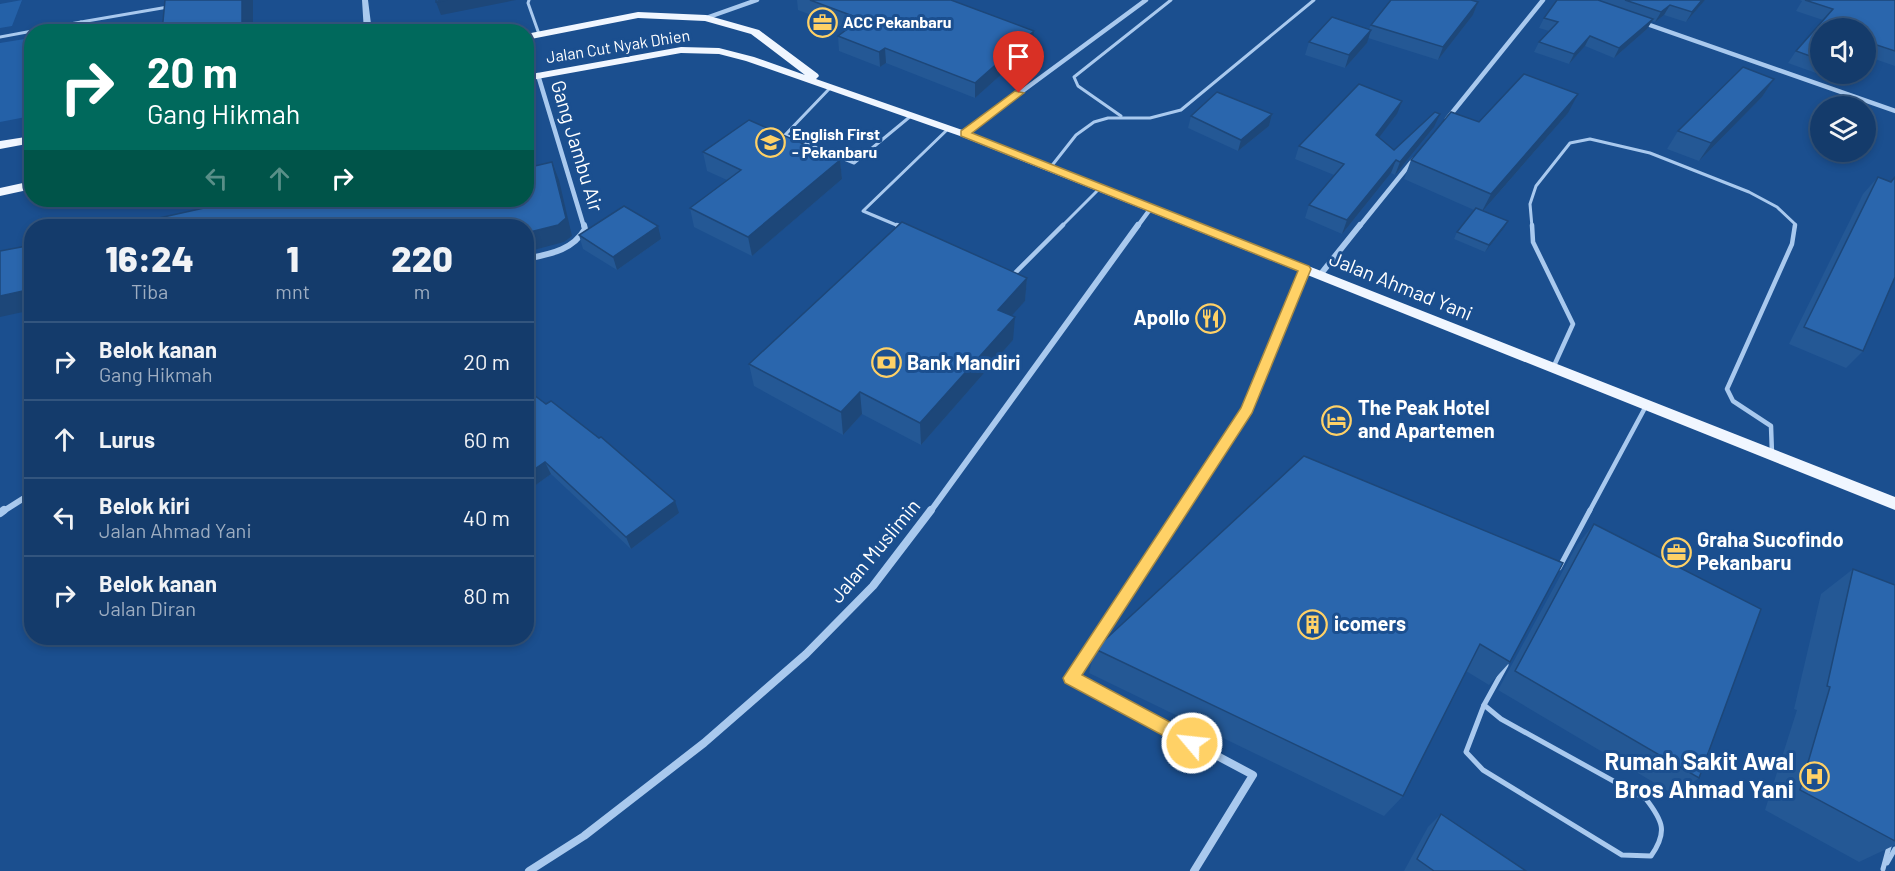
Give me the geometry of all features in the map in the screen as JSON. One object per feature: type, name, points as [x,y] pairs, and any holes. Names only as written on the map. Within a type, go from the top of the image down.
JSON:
[{"type":"main road","name":"Jalan Cut Nyak Dhien","points":[[534,35],[638,15],[706,18],[755,32],[827,85]]},
{"type":"main road","name":"Jalan Cut Nyak Dhien","points":[[534,77],[681,50],[700,50],[718,51],[750,59],[827,85]]},
{"type":"main road","name":"Jalan Ahmad Yani","points":[[827,85],[950,128],[1895,504]]},
{"type":"main road","points":[[0,145],[24,140]]},
{"type":"main road","points":[[0,192],[24,187]]},
{"type":"street","points":[[365,0],[368,24]]},
{"type":"street","points":[[706,18],[757,0]]},
{"type":"street","points":[[964,134],[1146,0]]},
{"type":"street","points":[[1439,128],[1543,0]]},
{"type":"street","points":[[1635,20],[1895,111]]},
{"type":"street","name":"Gang Jambu Air","points":[[534,83],[585,229],[583,235],[562,250],[534,257]]},
{"type":"street","points":[[1320,275],[1417,156]]},
{"type":"street","name":"Jalan Muslimin","points":[[529,871],[584,836],[704,743],[806,654],[873,586],[926,517],[1151,208]]},
{"type":"street","points":[[1194,871],[1253,776],[1071,678],[1247,410],[1305,269]]},
{"type":"street","points":[[0,513],[24,498]]},
{"type":"lane","points":[[529,0],[528,3],[539,34]]},
{"type":"lane","points":[[1121,116],[1077,86],[1074,77],[1171,0]]},
{"type":"lane","points":[[1050,168],[1086,127],[1105,118],[1121,116],[1144,118],[1168,115],[1181,110],[1314,0]]},
{"type":"lane","points":[[70,24],[174,6]]},
{"type":"lane","points":[[0,37],[24,33]]},
{"type":"lane","points":[[827,85],[785,135],[854,163],[912,115]]},
{"type":"lane","points":[[905,230],[863,211],[950,128]]},
{"type":"lane","points":[[1553,368],[1573,324],[1533,242],[1530,204],[1536,186],[1548,169],[1570,143],[1590,140],[1614,142],[1698,170],[1777,207],[1795,224],[1792,244],[1726,389],[1733,401],[1771,426],[1772,455]]},
{"type":"lane","points":[[1002,271],[1012,276],[1100,188]]},
{"type":"lane","points":[[1558,570],[1647,405]]},
{"type":"lane","points":[[1484,705],[1500,719],[1646,799],[1662,819],[1662,843],[1651,856],[1622,855],[1483,770],[1466,752],[1484,705],[1507,664]]},
{"type":"lane","points":[[1883,870],[1892,836]]},
{"type":"lane","points":[[1883,870],[1895,849]]},
{"type":"shaded area","points":[[22,0],[12,26],[0,28],[0,4]]},
{"type":"shaded area","points":[[24,39],[24,117],[0,122],[0,43]]},
{"type":"building","points":[[165,0],[242,0],[242,24],[163,24]]},
{"type":"building","points":[[810,0],[951,0],[1034,31],[975,83],[885,48],[879,52],[838,36],[861,19]]},
{"type":"building","points":[[1391,0],[1471,0],[1478,2],[1443,47],[1371,25]]},
{"type":"building","points":[[1557,0],[1598,0],[1653,19],[1619,48],[1590,36],[1574,54],[1539,42],[1558,22],[1544,18]]},
{"type":"building","points":[[1625,0],[1702,0],[1692,12],[1670,5],[1661,12]]},
{"type":"building","points":[[1805,0],[1895,0],[1895,51],[1876,45],[1876,18],[1825,18],[1833,9]]},
{"type":"building","points":[[1332,17],[1371,30],[1349,55],[1309,42]]},
{"type":"building","points":[[1810,35],[1810,56],[1796,51]]},
{"type":"building","points":[[1743,67],[1774,79],[1711,143],[1678,131]]},
{"type":"building","points":[[1524,74],[1578,94],[1491,194],[1411,160],[1451,112],[1479,122]]},
{"type":"building","points":[[1359,84],[1402,101],[1376,135],[1394,150],[1435,112],[1440,114],[1400,162],[1396,160],[1347,220],[1309,205],[1344,164],[1299,146]]},
{"type":"building","points":[[1217,92],[1272,114],[1241,140],[1191,116]]},
{"type":"building","points":[[749,120],[840,160],[748,237],[690,208],[741,170],[703,152]]},
{"type":"building","points":[[552,162],[566,218],[558,225],[534,231],[534,219],[154,219],[208,207],[534,207],[534,166]]},
{"type":"building","points":[[1878,177],[1891,182],[1895,177],[1895,277],[1863,351],[1804,327]]},
{"type":"building","points":[[624,206],[658,226],[613,257],[579,235]]},
{"type":"building","points":[[1476,208],[1508,221],[1489,245],[1457,232]]},
{"type":"building","name":"Bank Mandiri","points":[[902,222],[1027,278],[998,310],[1015,317],[920,423],[860,392],[841,412],[749,364]]},
{"type":"building","points":[[24,246],[24,291],[0,296],[0,251]]},
{"type":"building","points":[[534,395],[546,404],[551,401],[599,438],[601,437],[675,501],[626,537],[545,462],[534,470]]},
{"type":"building","name":"icomers","points":[[1304,456],[1563,563],[1510,662],[1480,644],[1403,796],[1095,649]]},
{"type":"building","points":[[1594,524],[1761,609],[1699,778],[1515,671]]},
{"type":"building","points":[[1853,569],[1895,585],[1895,841],[1800,790],[1830,687],[1827,686]]},
{"type":"building","points":[[1441,814],[1526,871],[1434,871],[1417,859]]},
{"type":"place","name":"ACC Pekanbaru","points":[[822,22]]},
{"type":"place","name":"English First - Pekanbaru","points":[[771,143]]},
{"type":"place","name":"Apollo","points":[[1211,318]]},
{"type":"place","name":"Bank Mandiri","points":[[886,363]]},
{"type":"place","name":"The Peak Hotel and Apartemen","points":[[1337,420]]},
{"type":"place","name":"Graha Sucofindo Pekanbaru","points":[[1676,552]]},
{"type":"place","name":"icomers","points":[[1313,624]]},
{"type":"place","name":"Rumah Sakit Awal Bros Ahmad Yani","points":[[1815,776]]},
{"type":"route","points":[[1019,93],[964,134],[1305,269],[1247,410],[1071,678],[1192,743]]}]
